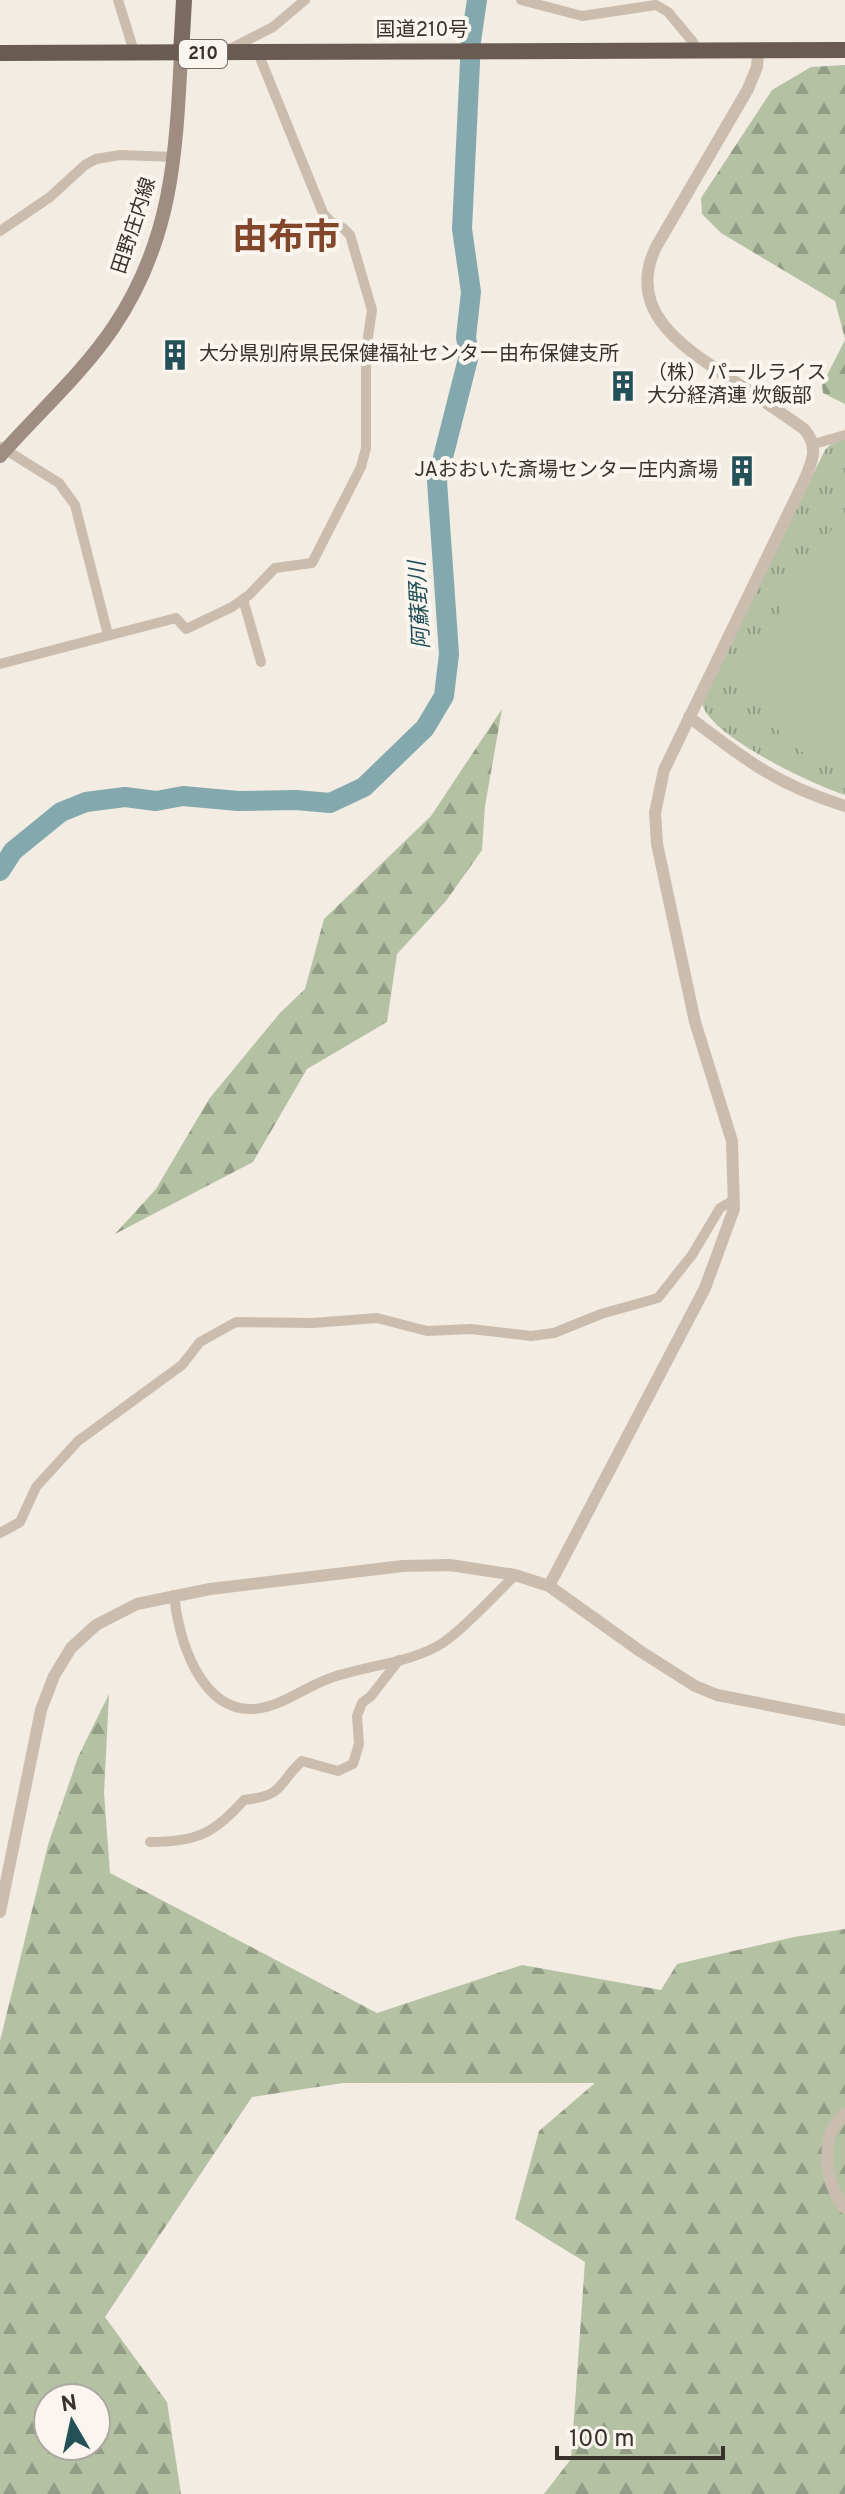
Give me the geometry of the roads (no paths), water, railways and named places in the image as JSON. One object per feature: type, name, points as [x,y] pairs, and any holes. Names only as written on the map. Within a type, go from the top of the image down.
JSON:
[{"type":"highway","name":"国道210号","points":[[0,53],[845,50]]},
{"type":"main road","points":[[181,54],[184,0]]},
{"type":"main road","name":"田野庄内線","points":[[2,451],[97,349],[136,290],[157,237],[170,191],[181,54]]},
{"type":"street","points":[[118,0],[133,54]]},
{"type":"street","points":[[220,54],[273,27],[305,0]]},
{"type":"street","points":[[521,0],[582,16],[656,5],[668,12],[697,50]]},
{"type":"street","points":[[549,1586],[705,1288],[734,1209],[732,1141],[695,1022],[657,844],[655,813],[664,770],[803,483],[813,459],[814,444],[804,429],[670,336],[655,312],[648,280],[649,265],[656,247],[748,89],[757,67],[758,50]]},
{"type":"street","points":[[0,664],[176,618],[186,629],[243,599],[275,568],[312,563],[361,467],[366,448],[366,350],[372,310],[350,235],[323,213],[258,53]]},
{"type":"street","points":[[0,231],[50,197],[96,159],[120,155],[175,157]]},
{"type":"street","points":[[814,444],[845,435]]},
{"type":"street","points":[[2,451],[59,483],[75,505],[108,635]]},
{"type":"street","points":[[243,599],[261,662]]},
{"type":"street","points":[[689,717],[773,778],[845,806]]},
{"type":"street","points":[[0,1533],[20,1522],[36,1487],[78,1441],[182,1365],[200,1342],[236,1322],[313,1323],[377,1318],[427,1331],[471,1329],[531,1336],[554,1333],[601,1314],[658,1298],[692,1255],[720,1208],[734,1200]]},
{"type":"street","points":[[0,1912],[41,1710],[54,1676],[71,1648],[96,1625],[137,1604],[174,1595],[403,1566],[450,1565],[515,1575],[549,1586],[695,1686],[717,1695],[845,1720]]},
{"type":"street","points":[[174,1595],[184,1643],[195,1671],[227,1704],[254,1709],[281,1702],[328,1679],[399,1660],[443,1643],[515,1575]]},
{"type":"street","points":[[150,1842],[175,1842],[201,1837],[225,1822],[244,1800],[262,1798],[280,1789],[302,1761],[338,1771],[353,1764],[359,1744],[357,1716],[362,1703],[399,1660]]},
{"type":"street","points":[[845,2113],[831,2133],[828,2173],[835,2197],[845,2208]]},
{"type":"waterway","name":"阿蘇野川","points":[[0,871],[13,851],[61,812],[86,802],[125,797],[156,801],[183,796],[330,803],[364,787],[425,728],[444,696],[449,654],[437,481],[469,355],[466,337],[471,292],[462,229],[471,41],[477,0]]},
{"type":"place","name":"大分県別府県民保健福祉センター由布保健支所","points":[[175,355]]},
{"type":"place","name":"（株）パールライス 大分経済連 炊飯部","points":[[623,386]]},
{"type":"place","name":"JAおおいた斎場センター庄内斎場","points":[[742,471]]},
{"type":"district","name":"由布市","points":[[286,240]]}]
